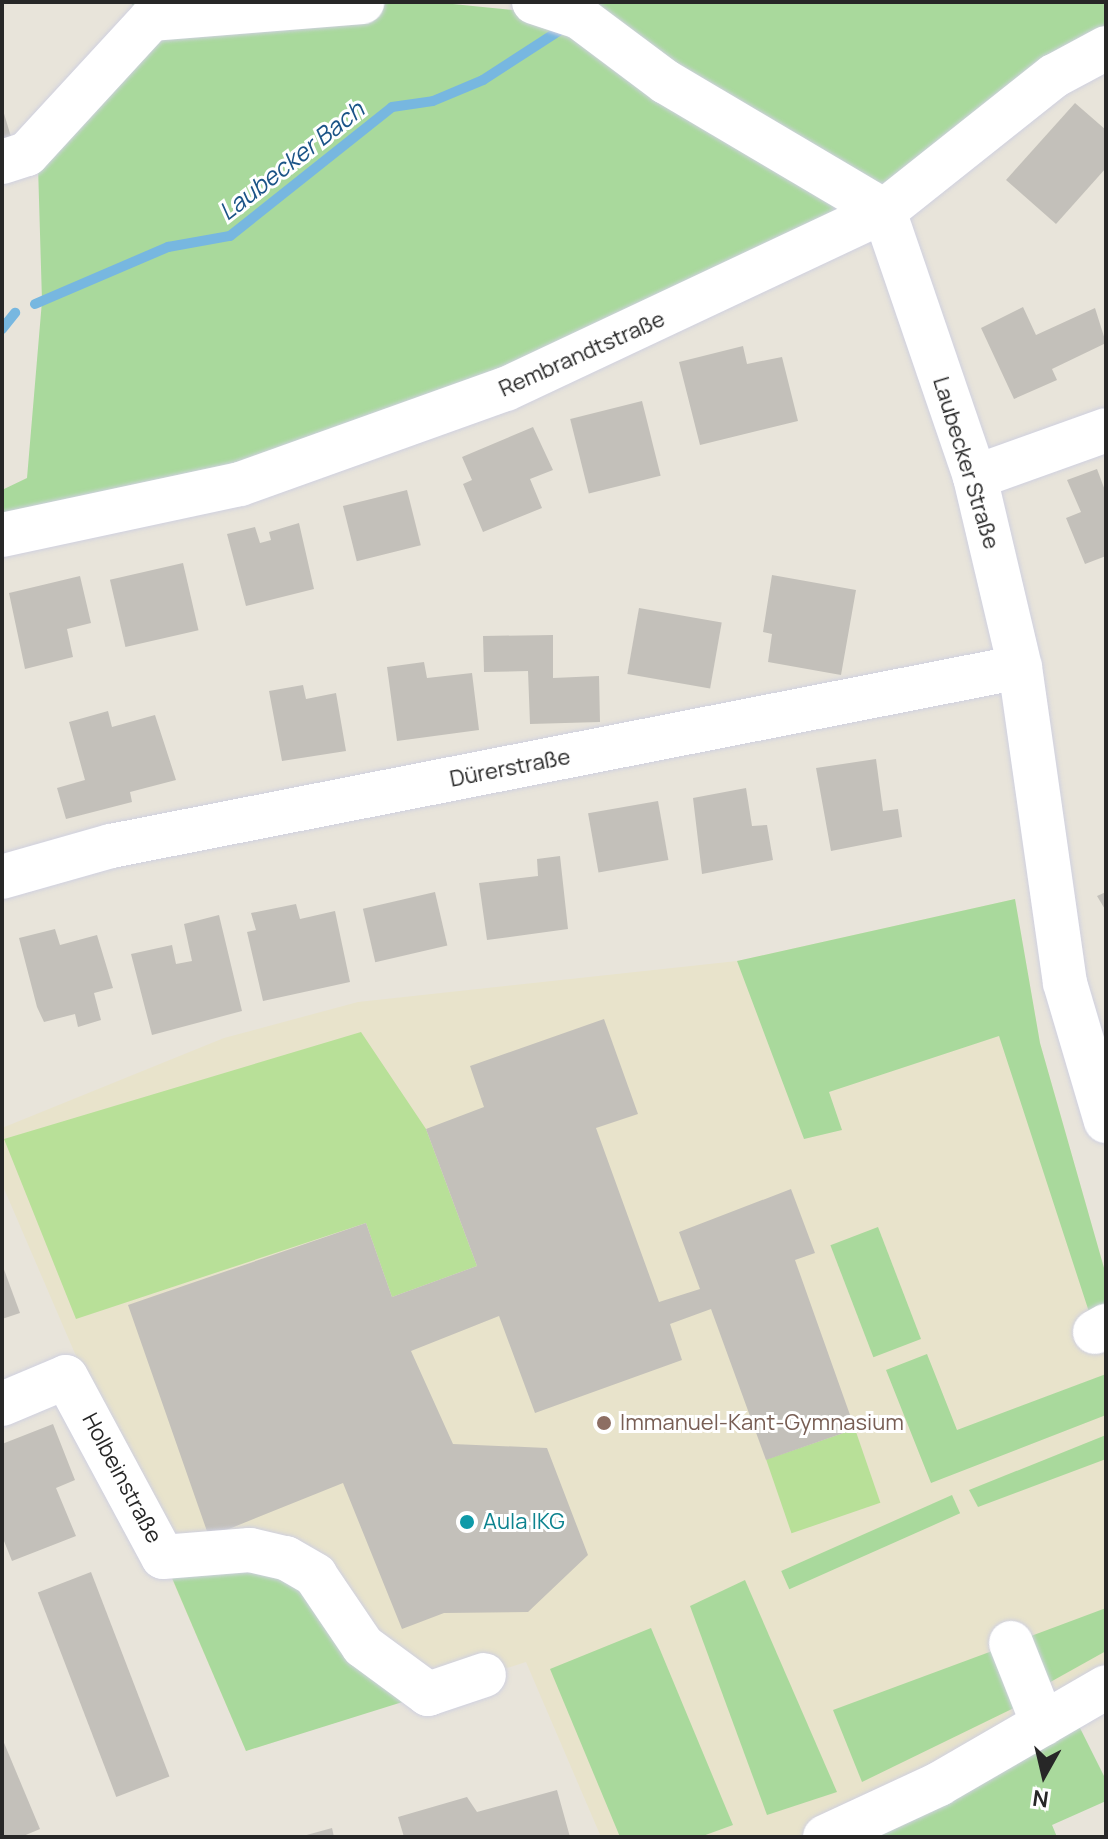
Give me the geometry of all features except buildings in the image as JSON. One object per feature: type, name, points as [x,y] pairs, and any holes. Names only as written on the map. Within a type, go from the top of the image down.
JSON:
[{"type":"street","points":[[2,162],[27,154],[151,19],[362,2]]},
{"type":"street","points":[[534,2],[579,17],[666,82],[884,211]]},
{"type":"street","name":"Rembrandtstraße","points":[[2,535],[240,484],[506,389],[884,211],[1054,76],[1106,48]]},
{"type":"street","name":"Laubecker Straße","points":[[884,211],[975,477],[1020,667],[1065,983],[1097,1045],[1106,1121]]},
{"type":"street","points":[[975,477],[1106,430]]},
{"type":"street","name":"Dürerstraße","points":[[2,877],[111,846],[1020,667]]},
{"type":"street","name":"Holbeinstraße","points":[[2,1404],[66,1377],[163,1557],[250,1550],[286,1558],[315,1575],[363,1646],[428,1694],[484,1675]]},
{"type":"street","points":[[1011,1643],[1043,1724]]},
{"type":"street","points":[[825,1837],[1043,1724],[1106,1687]]},
{"type":"shaded area","name":"Immanuel-Kant-Gymnasium","points":[[1015,899],[1040,1043],[1106,1275],[1106,1687],[825,1837],[601,1837],[526,1662],[246,1751],[2,1184],[2,1128],[224,1038],[358,1002],[737,961]]},
{"type":"green space","points":[[129,2],[433,2],[574,16],[534,2],[1106,2],[1106,48],[884,211],[506,389],[2,535],[2,490],[27,478],[42,301],[38,166],[150,19]]},
{"type":"green space","points":[[1015,899],[1040,1043],[1106,1275],[1106,1311],[1091,1318],[999,1036],[829,1092],[842,1130],[804,1139],[737,961]]},
{"type":"green space","points":[[361,1032],[426,1129],[477,1266],[392,1297],[366,1223],[76,1319],[4,1139]]},
{"type":"green space","points":[[878,1227],[921,1339],[873,1357],[830,1245]]},
{"type":"green space","points":[[927,1354],[957,1430],[1106,1374],[1106,1415],[931,1483],[886,1370]]},
{"type":"green space","points":[[855,1429],[880,1503],[792,1533],[766,1460]]},
{"type":"green space","points":[[1106,1435],[1106,1459],[978,1507],[969,1490]]},
{"type":"green space","points":[[952,1495],[960,1513],[789,1589],[781,1571]]},
{"type":"green space","points":[[253,1551],[428,1694],[246,1751],[163,1557]]},
{"type":"green space","points":[[745,1580],[837,1792],[767,1815],[690,1606]]},
{"type":"green space","points":[[1106,1608],[1106,1651],[1045,1685],[1023,1639]]},
{"type":"green space","points":[[651,1628],[733,1825],[700,1837],[620,1837],[550,1669]]},
{"type":"green space","points":[[1003,1647],[1026,1702],[862,1782],[833,1710]]},
{"type":"green space","points":[[1070,1708],[1106,1780],[1106,1801],[1052,1825],[1057,1837],[825,1837]]},
{"type":"waterway","name":"Laubecker Bach","points":[[35,304],[168,247],[230,236],[392,107],[433,101],[483,80],[565,27]]},
{"type":"waterway","name":"Laubecker Bach","points":[[2,329],[15,313]]},
{"type":"place","name":"Immanuel-Kant-Gymnasium","points":[[604,1423]]},
{"type":"place","name":"Aula IKG","points":[[467,1522]]}]
